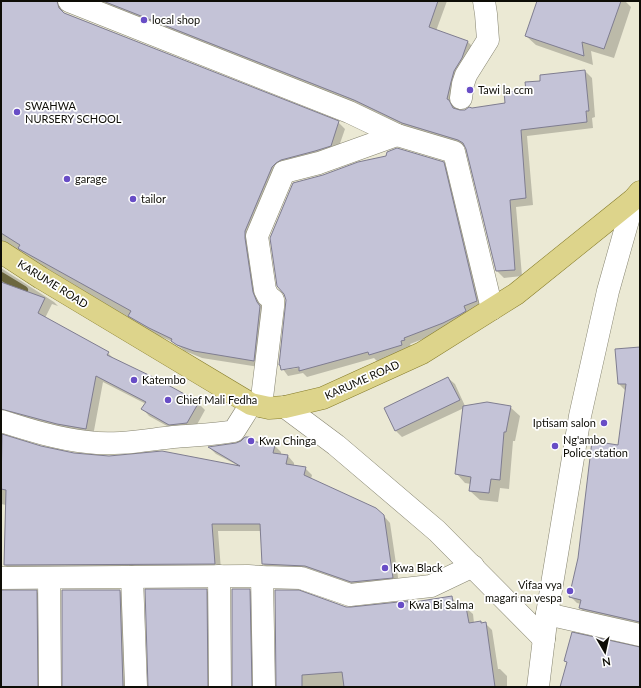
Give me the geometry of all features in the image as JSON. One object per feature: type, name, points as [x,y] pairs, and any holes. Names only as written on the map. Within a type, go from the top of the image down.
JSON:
[{"type":"main road","name":"KARUME ROAD","points":[[1,252],[41,278],[256,405],[269,408],[285,407],[324,398],[422,353],[516,294],[637,196]]},
{"type":"street","points":[[69,1],[349,112],[397,135],[454,152],[492,309]]},
{"type":"street","points":[[462,98],[463,84],[466,75],[488,40],[484,1]]},
{"type":"street","points":[[1,421],[41,433],[88,442],[126,443],[234,431],[256,405],[273,307],[272,300],[265,290],[257,236],[284,172],[319,163],[397,135]]},
{"type":"street","points":[[538,687],[547,614],[580,416],[608,291],[637,196]]},
{"type":"street","points":[[285,407],[342,450],[437,531],[544,639]]},
{"type":"street","points":[[1,578],[248,576],[302,578],[350,595],[431,586],[473,566]]},
{"type":"street","points":[[219,576],[220,687]]},
{"type":"street","points":[[132,577],[136,687]]},
{"type":"street","points":[[262,577],[264,687]]},
{"type":"street","points":[[49,578],[50,687]]},
{"type":"street","points":[[547,614],[640,635]]},
{"type":"building","points":[[1,1],[57,1],[59,8],[64,13],[339,121],[331,146],[281,160],[272,167],[245,231],[253,292],[260,306],[254,361],[194,351],[177,345],[171,341],[172,339],[128,316],[131,311],[19,249],[18,248],[20,245],[1,233]]},
{"type":"building","points":[[103,1],[438,1],[429,27],[468,41],[462,58],[454,71],[447,99],[453,108],[465,110],[469,107],[472,108],[505,103],[504,92],[526,91],[525,82],[540,81],[540,75],[585,70],[589,111],[586,111],[587,122],[521,130],[526,198],[510,200],[515,270],[496,271],[466,149],[463,143],[458,140],[402,123],[354,100]]},
{"type":"building","points":[[537,1],[621,1],[604,49],[582,42],[584,56],[525,36]]},
{"type":"building","points":[[397,148],[444,162],[477,301],[464,306],[466,311],[461,314],[443,323],[404,338],[405,340],[401,341],[402,345],[369,355],[368,352],[299,371],[299,367],[281,370],[279,365],[286,300],[284,294],[277,286],[270,238],[293,183],[323,175],[358,162],[386,156],[387,152]]},
{"type":"building","points":[[1,282],[45,298],[38,313],[109,352],[107,355],[157,379],[199,402],[187,423],[169,425],[141,409],[146,402],[96,376],[86,429],[57,424],[1,409]]},
{"type":"building","points":[[640,347],[640,622],[579,608],[581,600],[569,597],[578,558],[592,441],[618,445],[626,384],[618,384],[615,349]]},
{"type":"building","points":[[448,377],[460,400],[395,431],[384,408]]},
{"type":"building","points":[[487,402],[511,406],[506,432],[504,432],[500,480],[491,479],[489,493],[469,491],[471,477],[455,474],[463,406]]},
{"type":"building","points":[[2,434],[41,446],[74,453],[109,456],[162,451],[240,466],[208,447],[236,443],[245,437],[251,437],[251,441],[275,445],[273,453],[288,455],[286,464],[306,467],[304,475],[376,508],[384,515],[393,578],[351,582],[305,566],[262,564],[260,524],[212,524],[215,564],[4,565],[6,490],[1,489]]},
{"type":"building","points":[[145,589],[207,589],[208,687],[148,687]]},
{"type":"building","points":[[232,589],[250,589],[252,687],[232,687]]},
{"type":"building","points":[[1,590],[37,590],[38,687],[1,687]]},
{"type":"building","points":[[62,590],[120,590],[123,687],[62,687]]},
{"type":"building","points":[[275,590],[299,590],[346,607],[408,601],[408,603],[452,596],[454,609],[466,607],[469,623],[481,621],[481,623],[486,622],[495,687],[344,687],[342,672],[302,675],[302,687],[276,687]]},
{"type":"building","points":[[572,632],[640,647],[640,687],[560,687],[567,662],[564,661]]},
{"type":"waterway","points":[[1,276],[24,290],[19,299]]},
{"type":"place","name":"local shop","points":[[144,20]]},
{"type":"place","name":"Tawi la ccm","points":[[470,90]]},
{"type":"place","name":"SWAHWA NURSERY SCHOOL","points":[[17,112]]},
{"type":"place","name":"garage","points":[[67,179]]},
{"type":"place","name":"tailor","points":[[133,199]]},
{"type":"place","name":"Katembo","points":[[134,380]]},
{"type":"place","name":"Chief Mali Fedha","points":[[168,400]]},
{"type":"place","name":"Iptisam salon","points":[[604,423]]},
{"type":"place","name":"Kwa Chinga","points":[[251,441]]},
{"type":"place","name":"Ng'ambo Police station","points":[[555,446]]},
{"type":"place","name":"Kwa Black","points":[[385,568]]},
{"type":"place","name":"Vifaa vya magari na vespa","points":[[570,591]]},
{"type":"place","name":"Kwa Bi Salma","points":[[401,605]]}]
